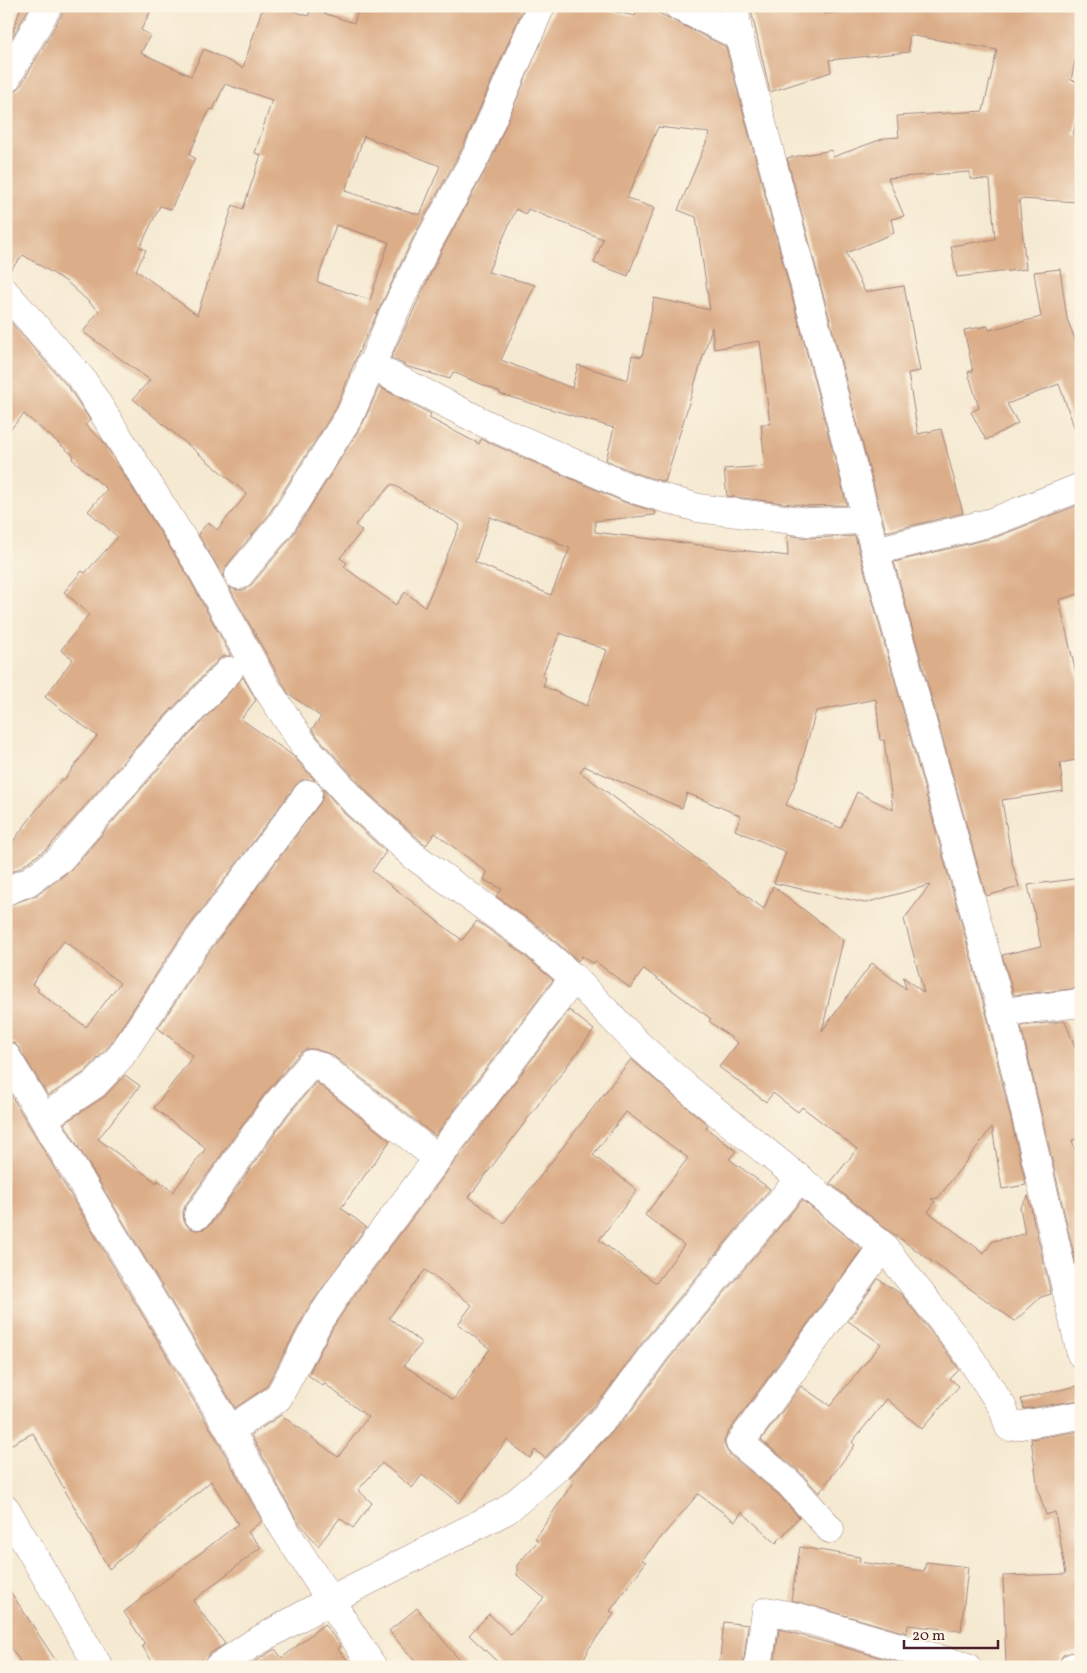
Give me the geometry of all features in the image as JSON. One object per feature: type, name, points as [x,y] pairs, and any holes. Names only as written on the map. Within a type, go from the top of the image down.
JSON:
[{"type":"street","points":[[6,79],[47,6]]},
{"type":"street","points":[[239,575],[280,526],[350,415],[370,365],[428,243],[477,154],[541,6]]},
{"type":"street","points":[[678,6],[739,36]]},
{"type":"street","points":[[734,6],[739,36],[867,520],[1002,1012],[1081,1354]]},
{"type":"street","points":[[6,293],[82,379],[201,568],[266,687],[304,745],[357,804],[414,856],[529,939],[574,978],[639,1045],[687,1088],[883,1246],[965,1350],[1003,1408],[1009,1427],[1081,1415]]},
{"type":"street","points":[[370,365],[486,424],[630,488],[698,508],[808,522],[867,520]]},
{"type":"street","points":[[875,550],[992,522],[1081,487]]},
{"type":"street","points":[[6,890],[28,882],[60,859],[147,758],[229,672]]},
{"type":"street","points":[[44,1118],[95,1084],[120,1056],[191,950],[308,794]]},
{"type":"street","points":[[230,1430],[278,1398],[292,1376],[320,1319],[437,1158],[574,978]]},
{"type":"street","points":[[1002,1012],[1081,1003]]},
{"type":"street","points":[[6,1056],[230,1430],[283,1527],[373,1667]]},
{"type":"street","points":[[198,1215],[276,1105],[311,1064],[317,1064],[328,1071],[437,1158]]},
{"type":"street","points":[[218,1667],[252,1644],[330,1600],[507,1510],[558,1468],[617,1404],[657,1349],[800,1178]]},
{"type":"street","points":[[830,1529],[789,1483],[740,1443],[883,1246]]},
{"type":"street","points":[[6,1509],[99,1667]]},
{"type":"street","points":[[758,1667],[766,1611],[798,1617],[967,1667]]},
{"type":"street","points":[[1073,1667],[1081,1665]]},
{"type":"building","points":[[21,6],[30,6],[10,41]]},
{"type":"building","points":[[64,6],[153,6],[141,30],[150,35],[141,53],[191,76],[204,49],[243,68],[263,6],[280,6],[308,16],[311,9],[354,23],[359,6],[524,6],[463,147],[414,236],[356,358],[336,408],[267,517],[227,565],[224,578],[198,534],[208,522],[217,530],[247,494],[133,399],[150,380],[83,332],[99,311],[67,282],[23,255],[6,275],[6,95],[20,87],[62,14]],"holes":[[[225,84],[272,100],[255,153],[261,155],[243,209],[233,205],[197,315],[136,270],[146,250],[140,247],[160,206],[171,209],[195,158],[189,155],[210,109],[213,110]],[[364,136],[440,166],[420,215],[345,191]],[[336,225],[389,242],[370,300],[317,282]]]},
{"type":"building","points":[[556,6],[590,6],[635,16],[639,6],[645,6],[726,47],[847,505],[809,506],[727,496],[724,469],[765,466],[761,424],[770,424],[760,341],[714,349],[712,327],[665,482],[635,473],[606,460],[614,428],[500,394],[500,392],[453,372],[450,379],[409,367],[391,358],[442,250],[491,160]],"holes":[[[658,127],[710,133],[678,210],[696,217],[710,310],[654,298],[642,357],[632,355],[628,380],[578,365],[572,388],[501,360],[535,285],[488,272],[516,209],[526,214],[528,209],[603,239],[594,263],[628,276],[654,208],[627,198]]]},
{"type":"building","points":[[750,6],[823,6],[825,14],[868,10],[868,6],[1081,6],[1081,34],[1071,80],[1081,82],[1081,102],[1073,135],[1081,136],[1081,202],[1019,199],[1026,269],[957,277],[951,246],[995,239],[990,180],[970,179],[970,172],[888,178],[904,216],[891,219],[894,233],[846,253],[865,292],[904,286],[920,371],[908,373],[918,434],[941,429],[963,513],[886,532],[787,158],[832,150],[833,157],[885,138],[899,137],[897,116],[983,111],[997,50],[909,35],[909,52],[829,60],[831,72],[770,92]]},
{"type":"building","points":[[1060,269],[1067,319],[1081,354],[1081,434],[1077,435],[1059,384],[1007,404],[1018,423],[986,440],[971,412],[979,408],[968,372],[973,371],[964,330],[988,326],[989,330],[1041,317],[1034,272]]},
{"type":"building","points":[[6,317],[69,388],[90,420],[85,425],[102,440],[188,576],[231,656],[224,656],[218,660],[136,747],[49,847],[20,868],[11,872],[6,869],[6,851],[37,809],[62,779],[64,780],[97,736],[45,697],[73,659],[61,650],[89,614],[64,592],[82,571],[85,573],[118,537],[88,511],[107,489],[72,459],[74,456],[24,414],[6,434]]},
{"type":"building","points":[[379,387],[431,414],[429,418],[479,444],[481,439],[624,502],[656,512],[655,515],[595,521],[595,532],[788,556],[787,535],[808,538],[855,536],[987,1016],[1026,1185],[1002,1189],[992,1127],[938,1198],[931,1199],[935,1202],[928,1212],[984,1253],[993,1241],[1025,1234],[1020,1207],[1028,1196],[1051,1294],[1041,1297],[1015,1321],[884,1227],[830,1183],[857,1149],[802,1107],[798,1112],[773,1093],[766,1102],[719,1067],[738,1043],[709,1021],[711,1019],[644,969],[630,988],[595,961],[593,964],[582,956],[578,961],[538,926],[496,896],[502,889],[484,880],[487,872],[435,833],[426,845],[422,842],[368,793],[316,735],[312,729],[321,717],[288,693],[229,587],[244,590],[251,585],[292,536],[363,423]],"holes":[[[392,484],[460,525],[425,607],[405,592],[396,605],[344,567],[347,563],[340,558],[362,531],[355,525]],[[490,517],[557,541],[556,543],[570,548],[551,595],[475,562]],[[560,633],[607,650],[587,706],[543,686],[546,678],[542,676]],[[876,699],[880,740],[884,740],[893,810],[857,792],[841,828],[786,805],[797,779],[816,711]],[[584,766],[682,808],[687,793],[741,816],[735,830],[786,852],[774,883],[865,903],[930,885],[904,919],[924,993],[903,977],[906,989],[872,963],[822,1031],[843,940],[773,886],[764,909],[580,772]]]},
{"type":"building","points":[[1081,504],[1081,593],[1059,600],[1078,682],[1081,681],[1081,759],[1060,763],[1063,791],[1002,800],[1012,862],[1019,887],[986,896],[894,562],[996,537]]},
{"type":"building","points":[[243,677],[256,700],[241,719],[292,755],[315,780],[302,780],[296,785],[178,941],[109,1046],[85,1072],[48,1096],[19,1048],[14,1043],[6,1040],[6,906],[37,895],[72,869],[159,768]],"holes":[[[64,941],[120,983],[86,1027],[37,991],[39,989],[32,984]]]},
{"type":"building","points":[[323,789],[346,815],[386,852],[372,871],[462,940],[477,921],[519,951],[553,980],[435,1136],[332,1055],[315,1049],[306,1049],[299,1054],[263,1096],[185,1206],[183,1213],[184,1221],[189,1228],[196,1230],[204,1229],[211,1224],[288,1115],[316,1082],[390,1141],[341,1208],[366,1227],[307,1310],[266,1387],[235,1408],[64,1123],[104,1097],[125,1075],[140,1086],[98,1139],[157,1183],[158,1180],[173,1192],[206,1148],[154,1108],[193,1056],[158,1028],[204,959],[320,803]]},
{"type":"building","points":[[1081,878],[1081,988],[1014,995],[1002,955],[1041,946],[1028,885]]},
{"type":"building","points":[[569,1010],[594,1030],[469,1197],[504,1223],[631,1059],[708,1125],[706,1128],[736,1151],[729,1159],[770,1189],[645,1339],[605,1394],[545,1458],[535,1450],[530,1458],[507,1440],[459,1503],[422,1475],[412,1488],[382,1463],[358,1490],[372,1503],[353,1528],[340,1518],[318,1546],[296,1519],[251,1435],[281,1415],[338,1457],[368,1417],[325,1384],[323,1386],[308,1375],[333,1327],[358,1290]],"holes":[[[626,1112],[688,1158],[645,1215],[684,1245],[656,1283],[599,1240],[637,1190],[593,1155]],[[425,1270],[472,1305],[458,1324],[490,1349],[453,1400],[404,1365],[422,1343],[389,1318]]]},
{"type":"building","points":[[1065,1021],[1081,1063],[1081,1139],[1072,1140],[1081,1167],[1080,1281],[1021,1026]]},
{"type":"building","points":[[6,1087],[216,1438],[262,1521],[248,1532],[261,1547],[193,1601],[225,1644],[209,1654],[203,1667],[156,1667],[142,1646],[145,1644],[124,1612],[238,1524],[211,1481],[109,1569],[33,1433],[6,1447]]},
{"type":"building","points":[[802,1200],[862,1249],[727,1434],[724,1442],[730,1455],[778,1494],[799,1517],[776,1543],[742,1512],[735,1521],[698,1494],[642,1560],[646,1562],[610,1611],[614,1614],[587,1651],[578,1667],[503,1667],[469,1635],[489,1614],[511,1635],[544,1598],[517,1575],[517,1565],[538,1541],[535,1539],[574,1481],[569,1478],[628,1415],[669,1359]]},
{"type":"building","points":[[878,1279],[901,1294],[952,1359],[959,1370],[950,1379],[959,1386],[922,1429],[887,1399],[852,1442],[855,1445],[819,1493],[799,1471],[761,1440],[801,1386],[830,1406],[881,1344],[848,1321]]},
{"type":"building","points":[[1077,1386],[1080,1400],[1024,1409],[1021,1399]]},
{"type":"building","points":[[1081,1431],[1081,1650],[1063,1655],[1058,1665],[1006,1666],[1003,1576],[1066,1574],[1055,1512],[1046,1515],[1038,1490],[1031,1439]]},
{"type":"building","points":[[800,1547],[860,1557],[859,1562],[924,1571],[926,1562],[968,1567],[961,1631],[908,1625],[907,1633],[791,1600]]},
{"type":"building","points":[[6,1585],[60,1667],[24,1667],[6,1641]]},
{"type":"building","points":[[417,1608],[465,1667],[420,1667],[389,1631]]},
{"type":"building","points":[[724,1622],[748,1625],[743,1667],[719,1667]]},
{"type":"building","points":[[324,1624],[341,1646],[338,1649],[353,1667],[246,1667],[275,1649],[282,1658]]},
{"type":"building","points":[[779,1629],[903,1664],[903,1667],[774,1667]]}]
